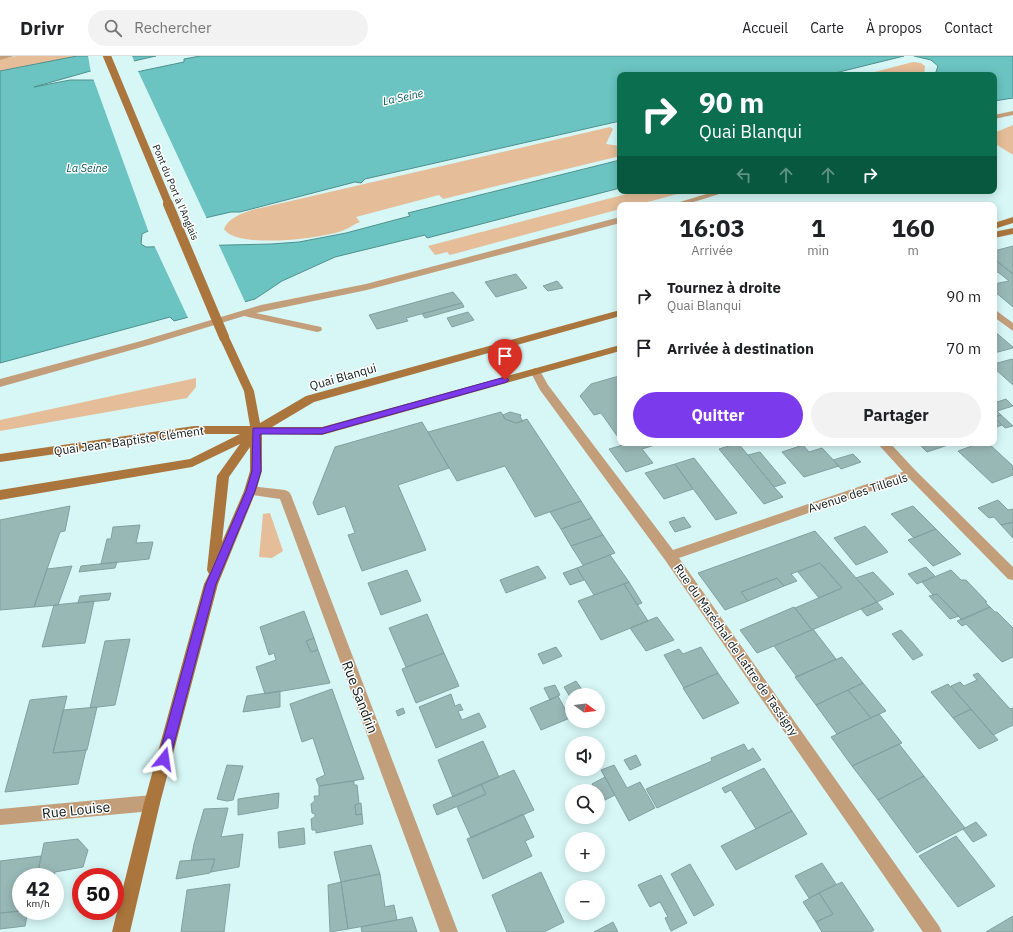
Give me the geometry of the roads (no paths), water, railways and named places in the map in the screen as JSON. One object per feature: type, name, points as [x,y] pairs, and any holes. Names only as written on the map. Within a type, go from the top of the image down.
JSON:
[{"type":"main road","name":"Pont du Port à l'Anglais","points":[[107,56],[224,337],[249,391],[256,430],[256,471],[250,491],[211,584]]},
{"type":"main road","points":[[997,225],[1013,220]]},
{"type":"main road","points":[[997,234],[1013,231]]},
{"type":"main road","name":"Quai Blanqui","points":[[256,430],[310,399],[617,314]]},
{"type":"main road","points":[[121,932],[152,803],[211,584],[223,476],[256,430],[322,431],[617,349]]},
{"type":"main road","name":"Quai Jean-Baptiste Clément","points":[[0,458],[78,448],[194,430],[256,430]]},
{"type":"main road","name":"Quai Jean-Baptiste Clément","points":[[0,496],[192,463],[256,430]]},
{"type":"street","points":[[0,58],[11,56]]},
{"type":"street","points":[[997,116],[1013,113]]},
{"type":"street","points":[[685,202],[714,194]]},
{"type":"street","points":[[0,383],[145,343],[264,306],[367,287],[617,221]]},
{"type":"street","points":[[242,313],[317,329]]},
{"type":"street","points":[[997,315],[1013,328]]},
{"type":"street","name":"Rue du Maréchal de Lattre de Tassigny","points":[[535,371],[544,387],[670,556],[933,932]]},
{"type":"street","points":[[886,446],[911,473]]},
{"type":"street","name":"Avenue des Tilleuls","points":[[670,556],[911,473],[1013,575]]},
{"type":"street","name":"Rue Sandrin","points":[[250,491],[285,495],[449,932]]},
{"type":"street","name":"Rue Louise","points":[[0,817],[152,803]]},
{"type":"water","name":"La Seine","points":[[77,56],[156,56],[94,70],[34,87],[70,80],[98,80],[184,62],[184,59],[200,56],[904,56],[839,72],[617,72],[617,122],[365,179],[361,183],[355,182],[240,212],[231,212],[148,231],[142,234],[141,244],[146,247],[299,242],[346,233],[410,216],[408,213],[617,161],[617,189],[427,238],[425,235],[335,257],[282,281],[255,299],[174,321],[170,317],[0,363],[0,71]]},
{"type":"water","points":[[914,56],[1013,56],[1013,98],[997,101],[997,72],[936,72],[938,66],[931,60]]}]
